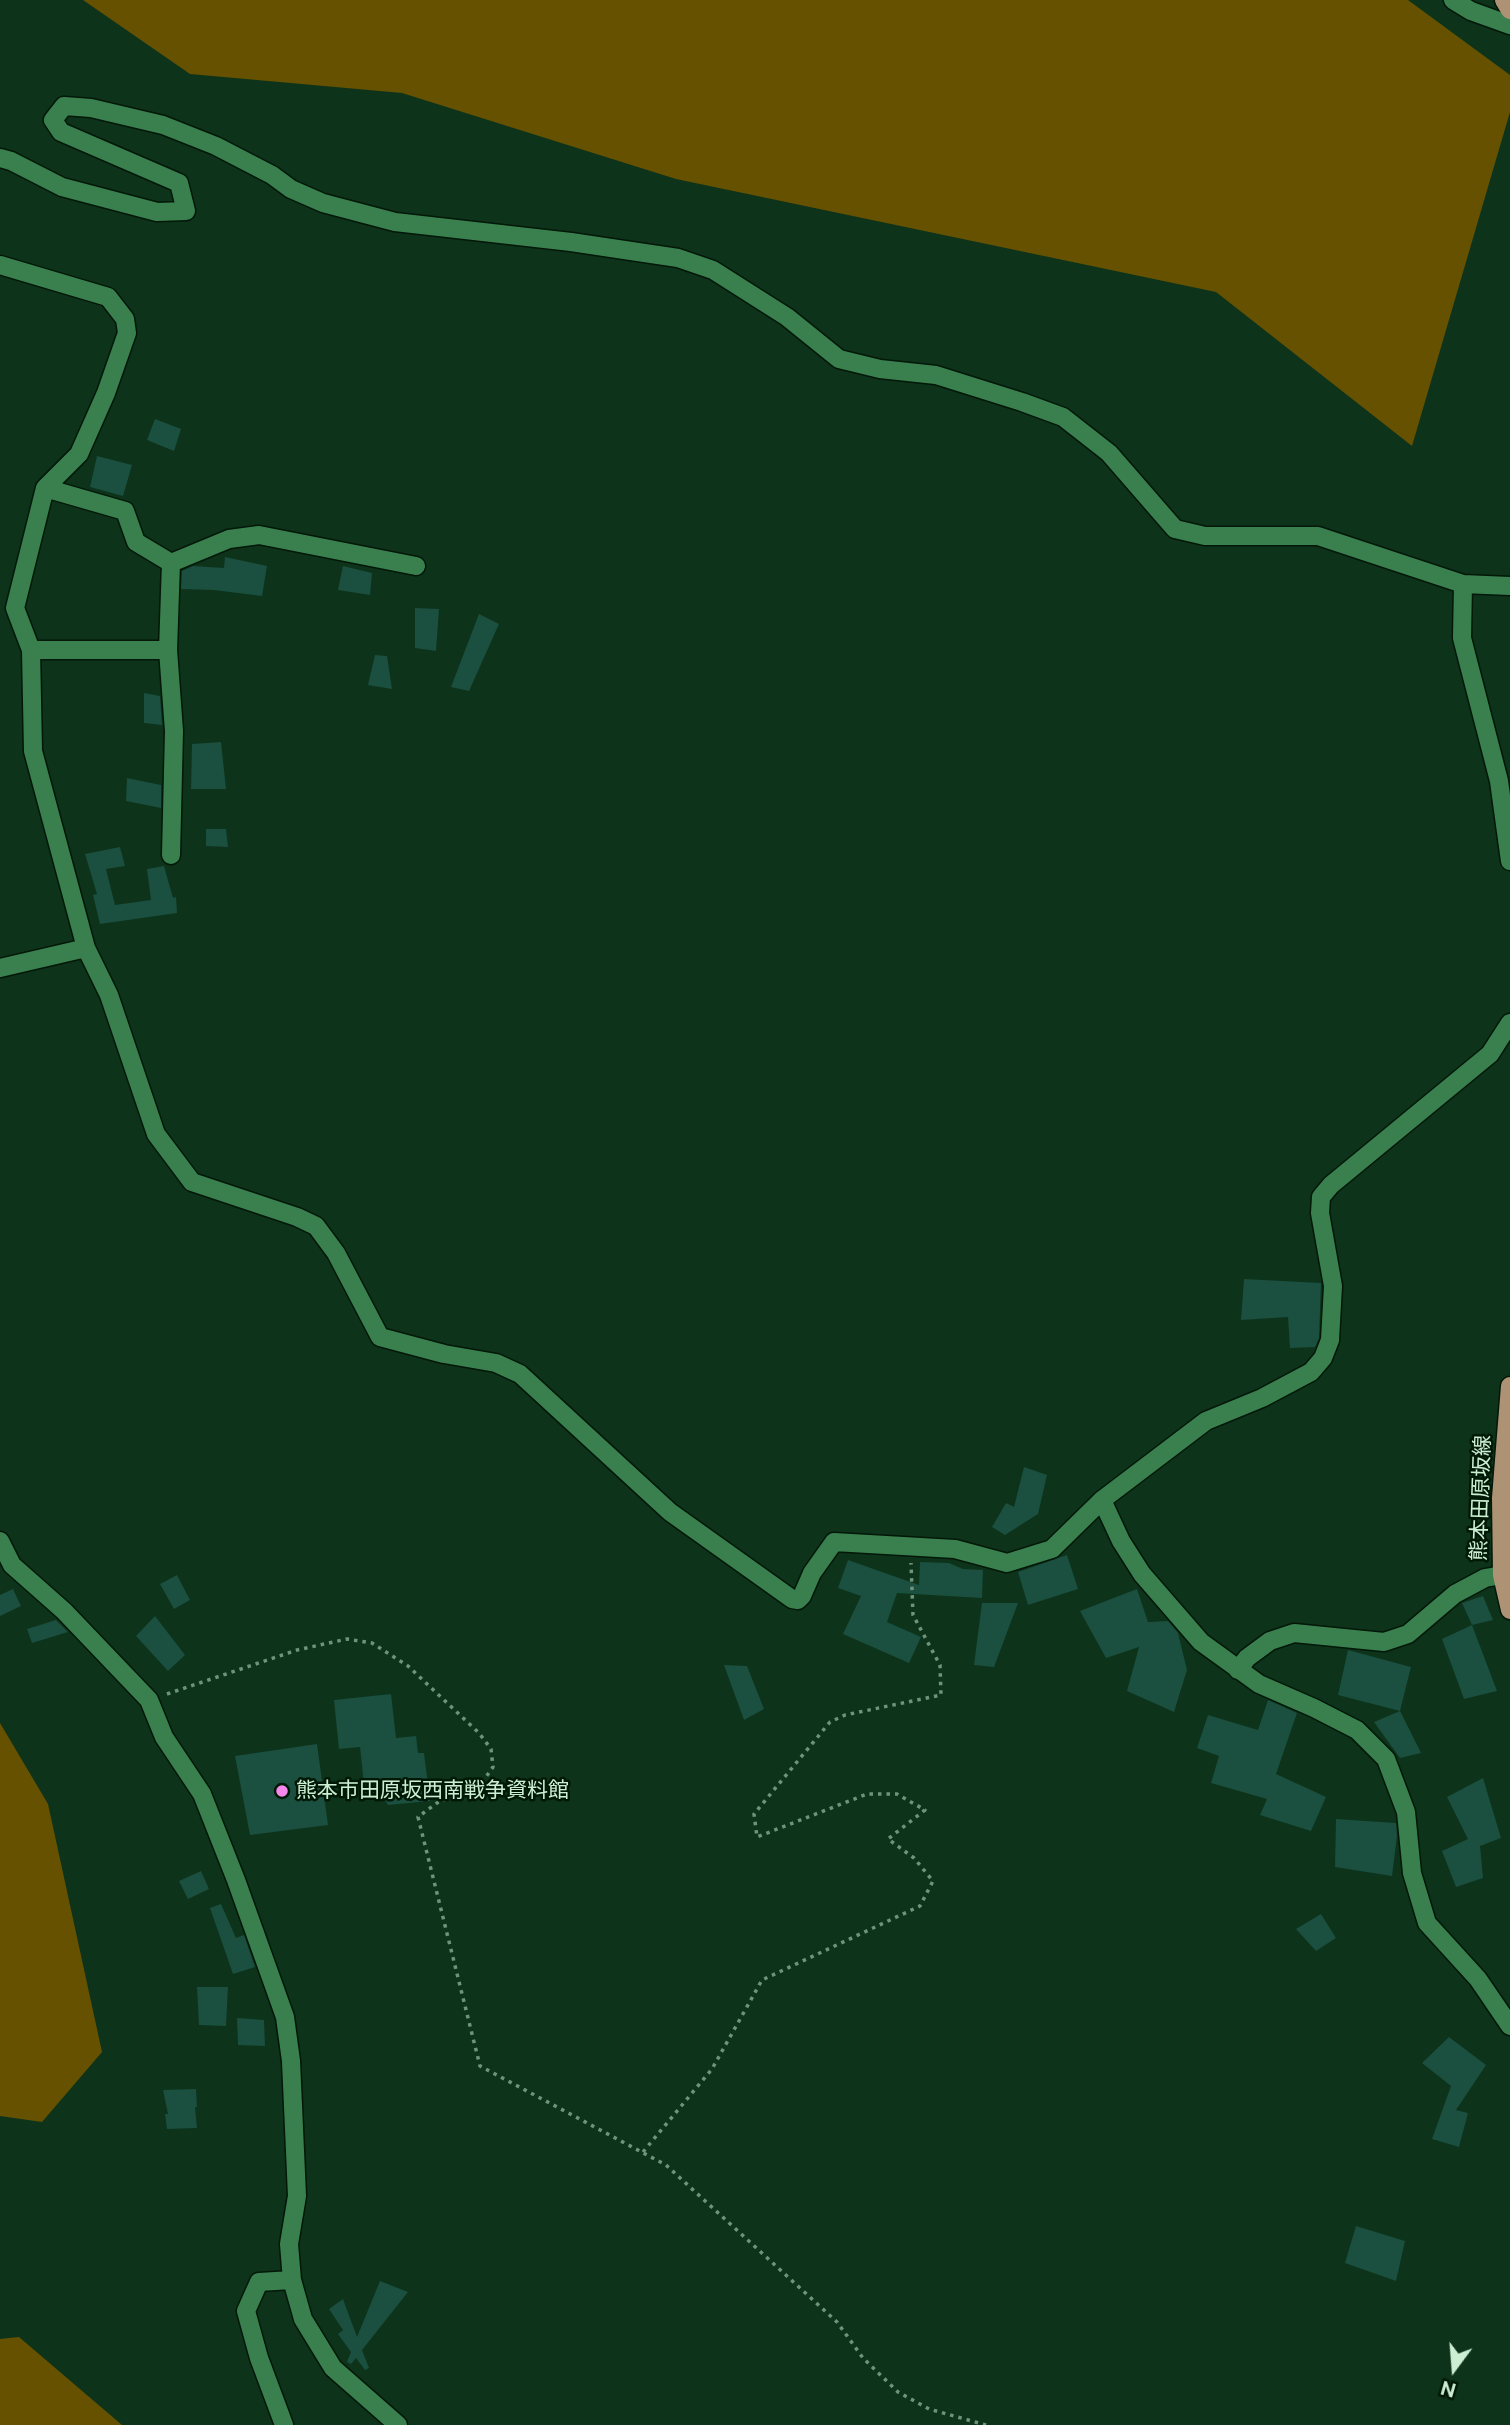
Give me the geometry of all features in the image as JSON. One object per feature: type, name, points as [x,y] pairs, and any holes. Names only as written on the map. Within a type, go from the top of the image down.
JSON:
[{"type":"main road","points":[[1504,0],[1510,10]]},
{"type":"main road","name":"熊本田原坂線","points":[[1510,1387],[1501,1498],[1502,1575],[1510,1610]]},
{"type":"street","points":[[1453,0],[1471,11],[1510,26]]},
{"type":"street","points":[[0,158],[62,187],[157,212],[186,211],[179,183],[61,132],[53,120],[64,106],[90,108],[163,125],[216,146],[291,189],[323,203],[395,222],[571,242],[678,258],[713,270],[787,317],[839,359],[880,369],[936,375],[1063,417],[1087,433],[1109,453],[1175,529],[1205,536],[1318,536],[1464,584],[1510,586]]},
{"type":"street","points":[[0,265],[108,297],[125,319],[127,333],[106,393],[79,454],[45,488],[15,608],[31,650],[33,751],[86,948],[109,995],[156,1134],[192,1182],[297,1217],[316,1226],[337,1253],[380,1337],[444,1354],[496,1363],[520,1374],[670,1512],[792,1599],[798,1600],[802,1596],[812,1573],[834,1542],[955,1549],[1007,1563],[1052,1549],[1102,1500],[1206,1420],[1262,1398],[1311,1372],[1323,1358],[1329,1340],[1333,1286],[1320,1213],[1321,1198],[1331,1185],[1490,1054],[1510,1023]]},
{"type":"street","points":[[45,488],[125,511],[136,542],[171,563]]},
{"type":"street","points":[[171,563],[229,539],[258,536],[416,566]]},
{"type":"street","points":[[171,563],[168,650],[174,732],[171,855]]},
{"type":"street","points":[[1464,584],[1462,638],[1499,781],[1510,861]]},
{"type":"street","points":[[31,650],[168,650]]},
{"type":"street","points":[[0,968],[86,948]]},
{"type":"street","points":[[1102,1500],[1121,1541],[1142,1574],[1201,1642],[1259,1684],[1357,1730],[1387,1759],[1406,1812],[1412,1873],[1427,1923],[1478,1979],[1510,2026]]},
{"type":"street","points":[[0,1541],[12,1565],[64,1611],[149,1700],[164,1737],[202,1794],[285,2017],[297,2196],[289,2244],[292,2280],[303,2319],[333,2368],[398,2425]]},
{"type":"street","points":[[1238,1670],[1247,1658],[1270,1641],[1294,1633],[1384,1642],[1408,1634],[1455,1594],[1485,1578],[1502,1575]]},
{"type":"street","points":[[284,2425],[259,2358],[246,2311],[259,2282],[292,2280]]},
{"type":"path","points":[[643,2152],[712,2069],[762,1980],[920,1906],[933,1881],[914,1858],[888,1839],[925,1810],[897,1794],[867,1794],[757,1837],[754,1814],[830,1722],[845,1715],[941,1695],[940,1665],[913,1615],[911,1545]]},
{"type":"path","points":[[149,1700],[297,1650],[346,1639],[372,1643],[408,1666],[479,1733],[491,1749],[493,1767],[481,1784],[437,1803],[418,1817],[480,2066],[666,2165],[837,2322],[863,2358],[898,2392],[929,2409],[986,2425]]},
{"type":"shaded area","points":[[83,0],[1408,0],[1510,75],[1510,112],[1412,446],[1216,292],[676,179],[402,93],[190,74]]},
{"type":"shaded area","points":[[0,1723],[48,1804],[102,2052],[42,2122],[0,2116]]},
{"type":"shaded area","points":[[19,2337],[122,2425],[0,2425],[0,2339]]},
{"type":"building","points":[[155,419],[181,429],[174,451],[147,440]]},
{"type":"building","points":[[97,456],[132,465],[123,496],[90,487]]},
{"type":"building","points":[[225,557],[267,566],[262,596],[181,589],[182,571],[193,566],[224,568]]},
{"type":"building","points":[[343,566],[372,573],[370,595],[338,590]]},
{"type":"building","points":[[415,608],[439,609],[436,651],[415,648]]},
{"type":"building","points":[[479,614],[499,624],[469,691],[451,687]]},
{"type":"building","points":[[375,655],[387,656],[392,689],[368,685]]},
{"type":"building","points":[[144,693],[160,696],[162,725],[144,723]]},
{"type":"building","points":[[221,742],[226,789],[191,789],[192,744]]},
{"type":"building","points":[[127,778],[161,785],[161,808],[126,801]]},
{"type":"building","points":[[206,829],[226,829],[228,847],[206,846]]},
{"type":"building","points":[[120,847],[125,866],[106,869],[115,905],[151,900],[147,869],[164,866],[173,898],[176,897],[177,913],[100,924],[93,895],[97,894],[85,854]]},
{"type":"building","points":[[1244,1279],[1321,1283],[1319,1338],[1315,1347],[1290,1348],[1288,1317],[1241,1320]]},
{"type":"building","points":[[1024,1467],[1047,1475],[1038,1514],[1005,1535],[992,1527],[1006,1503],[1014,1507]]},
{"type":"building","points":[[1067,1555],[1078,1589],[1028,1605],[1018,1572]]},
{"type":"building","points":[[848,1560],[919,1585],[920,1562],[949,1563],[963,1569],[983,1570],[982,1598],[897,1593],[887,1622],[921,1637],[909,1663],[843,1634],[861,1596],[838,1588]]},
{"type":"building","points":[[177,1575],[190,1600],[174,1609],[160,1584]]},
{"type":"building","points":[[13,1589],[21,1606],[0,1616],[0,1595]]},
{"type":"building","points":[[1137,1589],[1148,1622],[1168,1621],[1178,1633],[1187,1670],[1174,1712],[1127,1691],[1139,1647],[1106,1658],[1080,1611]]},
{"type":"building","points":[[1483,1596],[1493,1620],[1472,1625],[1462,1603]]},
{"type":"building","points":[[982,1603],[1018,1603],[994,1667],[974,1665]]},
{"type":"building","points":[[155,1616],[185,1655],[168,1671],[136,1636]]},
{"type":"building","points":[[56,1620],[68,1632],[32,1643],[27,1629]]},
{"type":"building","points":[[1472,1625],[1497,1691],[1464,1699],[1442,1639]]},
{"type":"building","points":[[1348,1650],[1411,1667],[1400,1711],[1338,1695]]},
{"type":"building","points":[[724,1665],[747,1666],[764,1709],[744,1720]]},
{"type":"building","points":[[391,1694],[396,1738],[416,1736],[418,1753],[424,1753],[430,1801],[388,1805],[381,1792],[365,1794],[360,1747],[339,1749],[334,1700]]},
{"type":"building","points":[[1268,1700],[1297,1713],[1276,1774],[1326,1797],[1311,1831],[1260,1815],[1267,1799],[1211,1783],[1219,1756],[1197,1748],[1208,1715],[1258,1730]]},
{"type":"building","points":[[1400,1711],[1421,1753],[1400,1758],[1374,1722]]},
{"type":"building","name":"熊本市田原坂西南戦争資料館","points":[[317,1744],[328,1825],[250,1835],[235,1756]]},
{"type":"building","points":[[1483,1778],[1501,1838],[1480,1846],[1483,1878],[1456,1887],[1442,1851],[1468,1839],[1447,1797]]},
{"type":"building","points":[[1336,1819],[1396,1823],[1392,1876],[1335,1867]]},
{"type":"building","points":[[201,1871],[209,1889],[188,1899],[179,1881]]},
{"type":"building","points":[[221,1904],[236,1938],[244,1935],[255,1967],[233,1974],[210,1908]]},
{"type":"building","points":[[1321,1914],[1336,1938],[1316,1951],[1296,1929]]},
{"type":"building","points":[[197,1987],[228,1987],[226,2026],[199,2025]]},
{"type":"building","points":[[237,2018],[264,2020],[265,2046],[238,2045]]},
{"type":"building","points":[[1449,2037],[1486,2065],[1456,2110],[1468,2113],[1459,2147],[1432,2139],[1451,2086],[1422,2063]]},
{"type":"building","points":[[196,2089],[197,2128],[167,2129],[165,2114],[168,2114],[163,2090]]},
{"type":"building","points":[[1356,2226],[1405,2241],[1396,2281],[1345,2263]]},
{"type":"building","points":[[380,2281],[408,2292],[362,2350],[369,2368],[365,2370],[356,2358],[351,2364],[347,2362],[351,2352],[338,2334],[343,2330],[329,2309],[343,2299],[357,2337]]},
{"type":"place","name":"熊本市田原坂西南戦争資料館","points":[[282,1791]]}]
